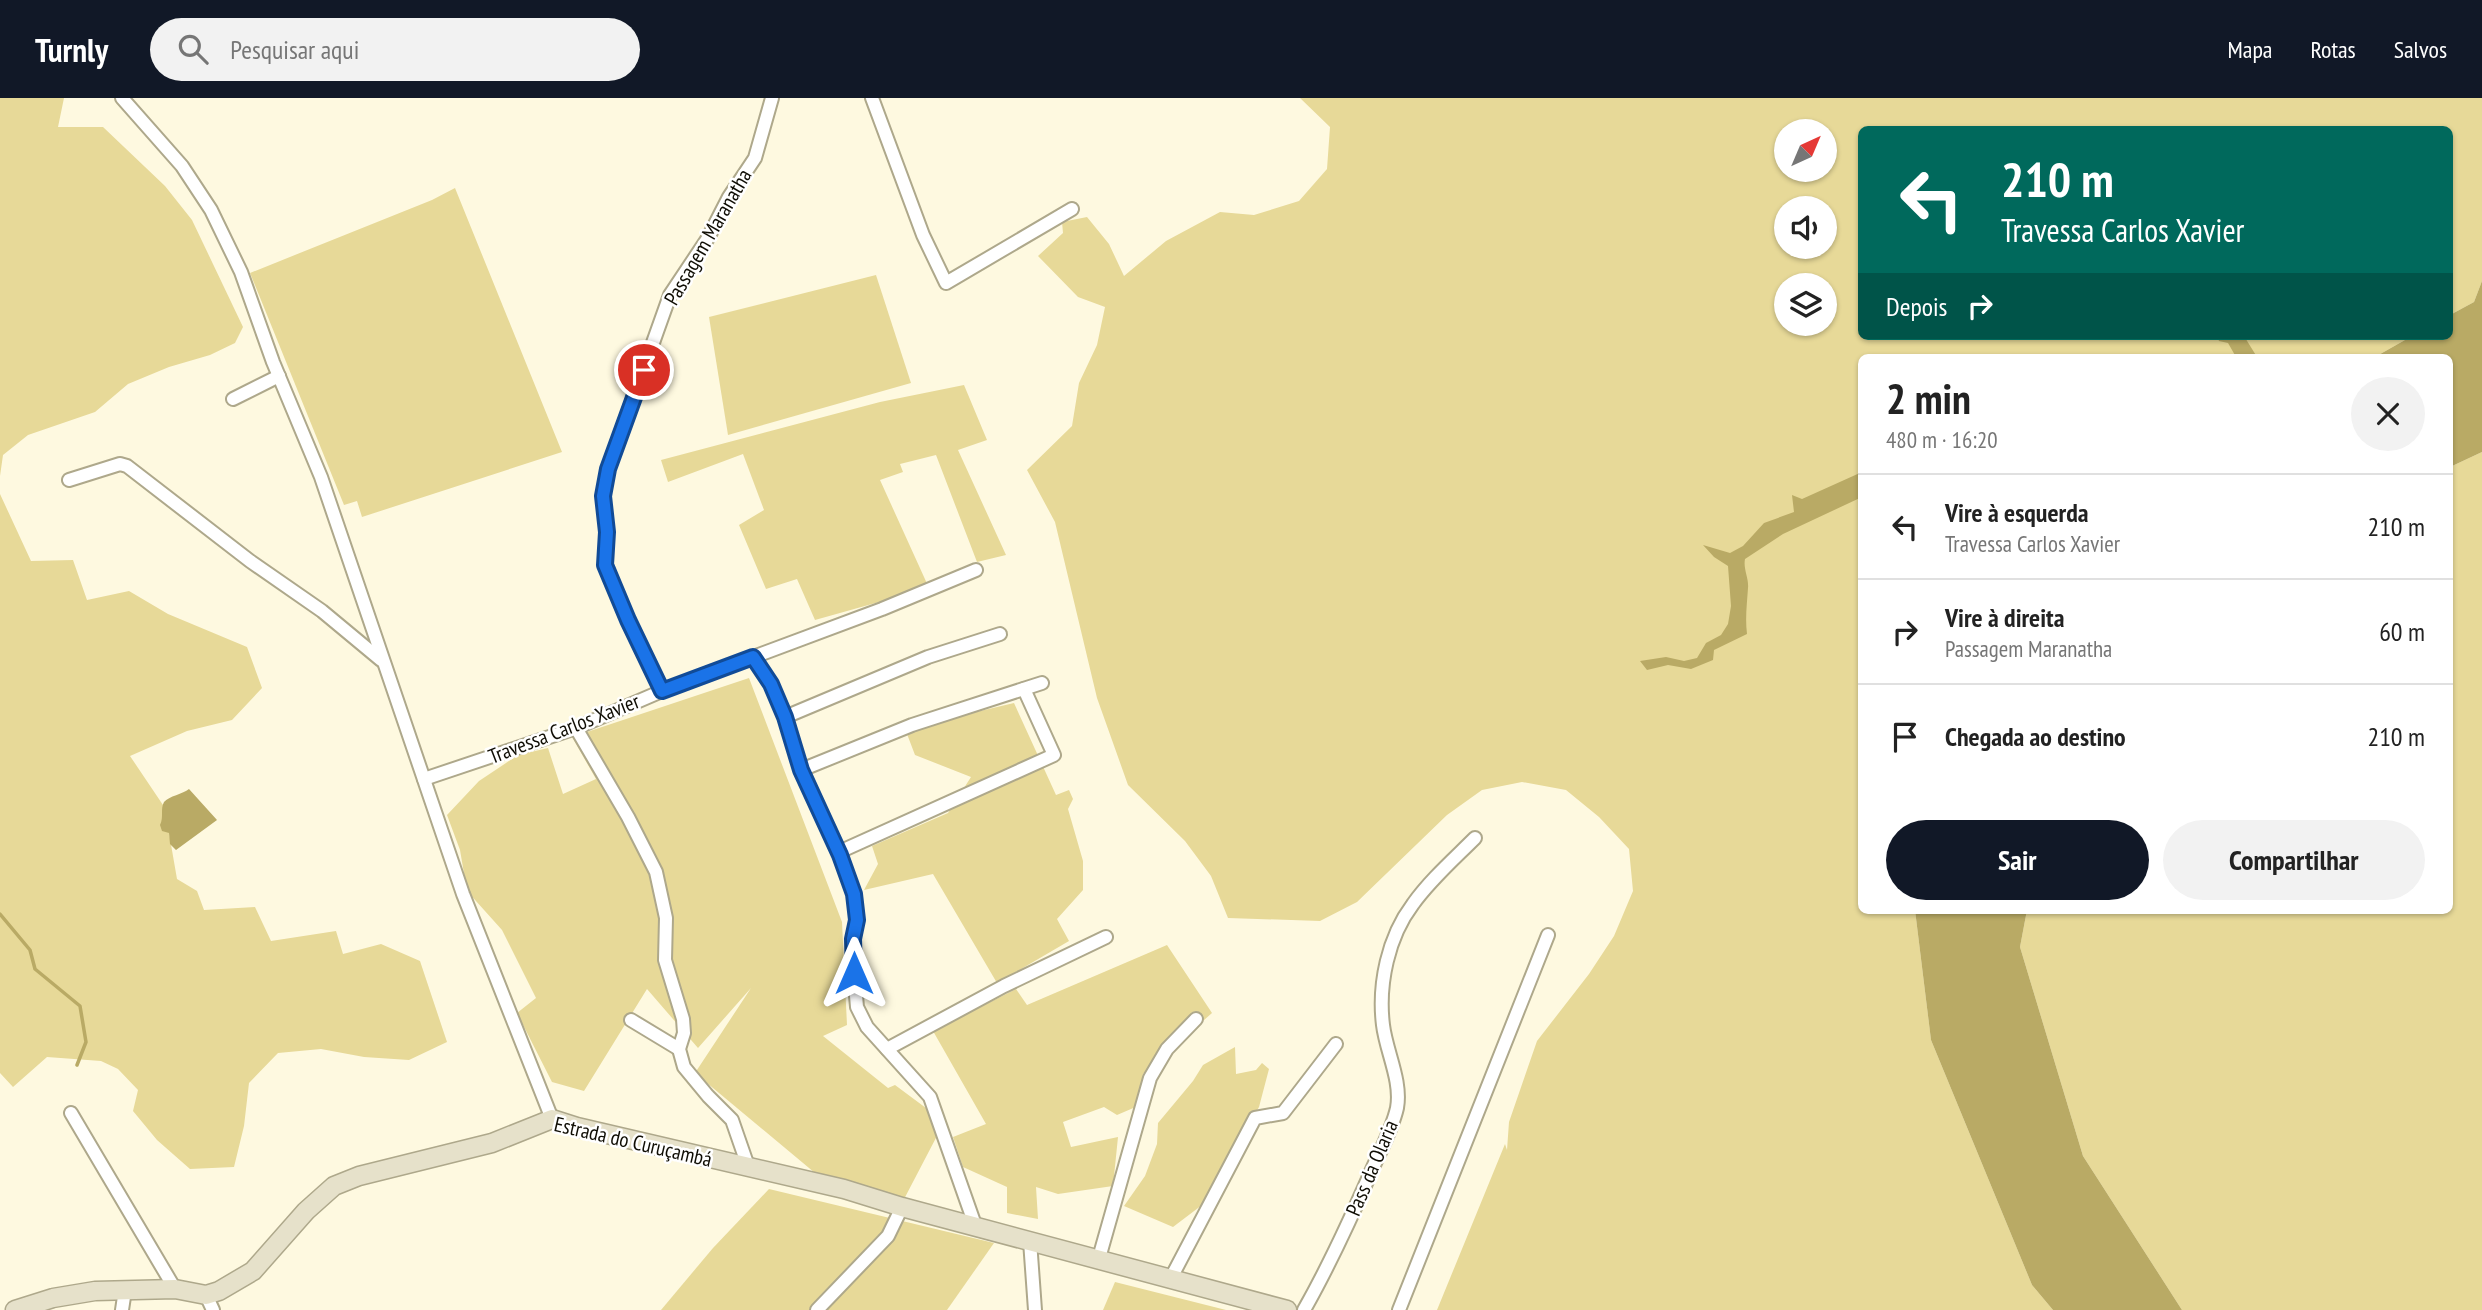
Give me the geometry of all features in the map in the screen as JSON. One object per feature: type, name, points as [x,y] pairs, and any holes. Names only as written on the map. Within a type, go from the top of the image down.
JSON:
[{"type":"street","points":[[122,98],[183,166],[211,210],[241,272],[279,376],[321,477],[463,894],[552,1119]]},
{"type":"street","name":"Passagem Maranatha","points":[[662,691],[605,565],[607,532],[603,496],[608,469],[670,295],[708,238],[729,197],[755,158],[772,98]]},
{"type":"street","points":[[872,98],[922,235],[946,283],[1072,209]]},
{"type":"street","points":[[233,399],[279,376]]},
{"type":"street","points":[[69,480],[120,464],[127,466],[250,561],[323,611],[382,660]]},
{"type":"street","name":"Travessa Carlos Xavier","points":[[425,779],[576,728],[662,691],[976,570]]},
{"type":"street","points":[[785,717],[928,657],[1000,634]]},
{"type":"street","points":[[753,657],[771,684],[785,717],[801,770],[839,852],[854,894],[857,920],[853,939],[857,1007],[867,1027],[930,1097],[975,1225]]},
{"type":"street","points":[[801,770],[912,725],[1042,683]]},
{"type":"street","points":[[839,852],[1054,755],[1024,689]]},
{"type":"street","points":[[576,728],[628,817],[656,872],[666,918],[665,960],[683,1019],[684,1033],[680,1049],[684,1067],[732,1120],[749,1169]]},
{"type":"street","name":"Pass da Olaria","points":[[1304,1310],[1348,1224],[1398,1105],[1395,1075],[1383,1023],[1386,968],[1393,941],[1414,902],[1475,838]]},
{"type":"street","points":[[1399,1310],[1548,935]]},
{"type":"street","points":[[887,1049],[1004,986],[1105,937]]},
{"type":"street","points":[[631,1020],[680,1049]]},
{"type":"street","points":[[1099,1258],[1150,1078],[1167,1049],[1196,1020]]},
{"type":"street","points":[[1171,1278],[1255,1118],[1283,1114],[1336,1044]]},
{"type":"street","points":[[71,1113],[175,1289]]},
{"type":"street","name":"Estrada do Curuçambá","points":[[15,1310],[53,1298],[95,1291],[146,1292],[175,1289],[209,1302],[253,1271],[306,1211],[334,1186],[370,1173],[492,1143],[552,1119],[749,1169],[844,1189],[1287,1310]]},
{"type":"street","points":[[817,1310],[888,1236],[902,1207]]},
{"type":"street","points":[[1030,1241],[1035,1310]]},
{"type":"street","points":[[122,1310],[125,1290]]},
{"type":"shaded area","points":[[0,98],[64,98],[58,127],[103,127],[165,186],[192,220],[243,327],[235,343],[210,355],[169,367],[128,384],[95,412],[28,435],[3,455],[0,476]]},
{"type":"shaded area","points":[[1300,98],[2482,98],[2482,281],[2474,302],[2453,313],[2453,126],[1858,126],[1858,340],[2405,340],[2380,354],[1858,354],[1858,914],[1915,914],[1931,1040],[2032,1285],[2053,1310],[1437,1310],[1505,1144],[1507,1150],[1509,1122],[1537,1041],[1589,974],[1614,936],[1633,891],[1629,849],[1599,817],[1566,790],[1522,782],[1482,790],[1447,815],[1357,902],[1320,921],[1228,918],[1211,876],[1185,841],[1128,785],[1097,698],[1055,522],[1027,470],[1072,426],[1079,383],[1097,345],[1105,307],[1078,297],[1038,256],[1063,233],[1062,222],[1087,217],[1109,244],[1124,276],[1166,241],[1220,212],[1254,215],[1299,201],[1327,169],[1330,127]]},
{"type":"shaded area","points":[[455,188],[562,452],[362,517],[357,501],[344,505],[250,273],[432,200]]},
{"type":"shaded area","points":[[876,275],[911,383],[728,435],[709,317]]},
{"type":"shaded area","points":[[2482,281],[2482,452],[2453,466],[2453,354],[2380,354],[2405,340],[2453,340],[2453,313],[2474,302]]},
{"type":"shaded area","points":[[2246,340],[2255,354],[2234,354],[2228,343],[2219,341]]},
{"type":"shaded area","points":[[964,385],[987,440],[958,450],[1006,555],[977,562],[936,455],[900,464],[903,472],[880,480],[929,588],[815,620],[797,579],[766,589],[739,525],[764,510],[743,454],[668,482],[661,460],[880,402]]},
{"type":"shaded area","points":[[2482,452],[2482,1310],[2182,1310],[2083,1156],[2020,947],[2026,914],[2453,914],[2453,466]]},
{"type":"shaded area","points":[[1858,474],[1858,499],[1783,534],[1745,559],[1748,584],[1747,634],[1714,650],[1713,660],[1691,669],[1668,665],[1647,670],[1640,661],[1666,657],[1684,661],[1697,658],[1706,643],[1721,635],[1728,624],[1731,606],[1728,566],[1714,557],[1703,545],[1730,553],[1743,546],[1764,523],[1794,512],[1792,495],[1802,499]]},
{"type":"shaded area","points":[[0,494],[31,561],[73,560],[87,600],[129,591],[168,614],[247,647],[262,688],[232,720],[187,731],[130,756],[163,805],[163,818],[169,833],[177,879],[197,891],[204,910],[255,907],[271,941],[336,931],[343,954],[381,944],[420,961],[447,1042],[409,1060],[364,1057],[321,1049],[278,1053],[249,1083],[244,1126],[234,1167],[190,1169],[157,1140],[133,1111],[138,1090],[118,1069],[101,1061],[47,1057],[13,1087],[0,1073]]},
{"type":"shaded area","points":[[749,678],[842,922],[847,1025],[823,1036],[888,1088],[895,1085],[930,1111],[938,1134],[902,1203],[821,1178],[695,1073],[751,988],[698,1048],[647,989],[584,1091],[552,1082],[517,1013],[536,998],[502,930],[467,891],[460,850],[447,815],[479,781],[518,755],[548,748],[563,794],[596,779],[572,737]]},
{"type":"shaded area","points":[[1014,703],[1056,795],[1069,790],[1073,799],[1068,809],[1083,861],[1083,890],[1057,919],[1069,941],[997,983],[933,874],[864,890],[878,864],[872,846],[948,813],[971,777],[915,755],[907,734]]},
{"type":"shaded area","points":[[189,789],[217,820],[176,850],[170,844],[169,833],[162,831],[160,825],[162,807],[166,800]]},
{"type":"shaded area","points":[[1915,914],[2026,914],[2020,947],[2083,1156],[2182,1310],[2053,1310],[2032,1285],[1931,1040]]},
{"type":"shaded area","points":[[1167,945],[1212,1013],[1143,1074],[1138,1106],[1117,1115],[1104,1107],[1063,1122],[1071,1147],[1118,1137],[1113,1186],[1058,1194],[1036,1187],[1038,1219],[1007,1213],[1007,1187],[963,1167],[953,1137],[986,1124],[933,1031],[1016,989],[1027,1005]]},
{"type":"shaded area","points":[[1235,1047],[1236,1074],[1256,1070],[1262,1063],[1269,1069],[1259,1107],[1202,1205],[1173,1227],[1124,1206],[1145,1176],[1157,1144],[1158,1123],[1203,1065]]},
{"type":"shaded area","points":[[769,1189],[994,1243],[947,1310],[661,1310],[713,1248]]},
{"type":"shaded area","points":[[1115,1282],[1226,1310],[1103,1310]]},
{"type":"waterway","points":[[0,914],[30,950],[35,969],[80,1006],[86,1042],[77,1065]]},
{"type":"route","points":[[644,370],[608,469],[603,496],[607,532],[605,565],[662,691],[753,657],[771,684],[785,717],[801,770],[840,855],[854,894],[857,920],[853,939],[854,973]]}]
